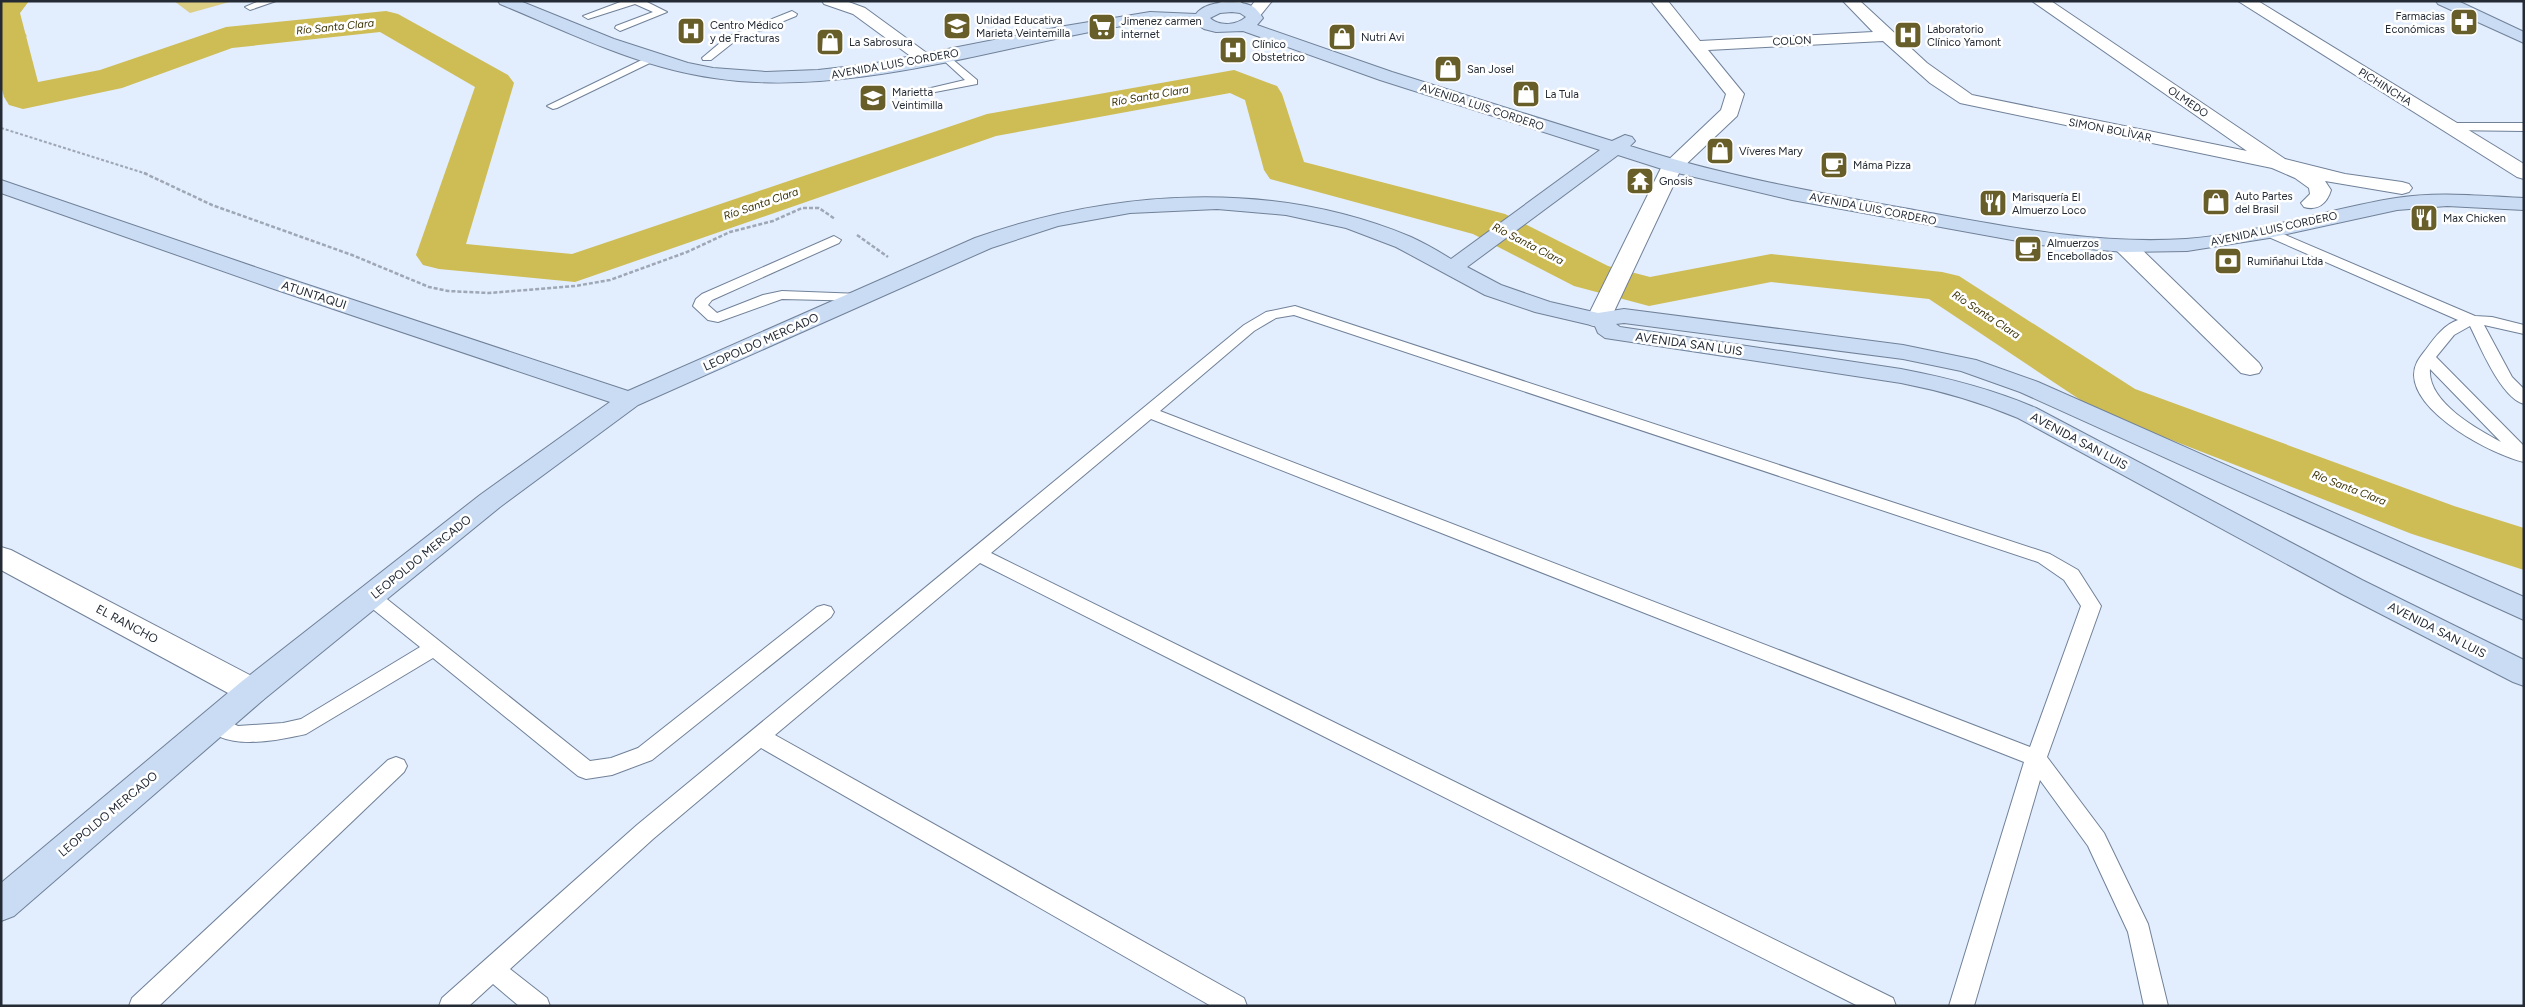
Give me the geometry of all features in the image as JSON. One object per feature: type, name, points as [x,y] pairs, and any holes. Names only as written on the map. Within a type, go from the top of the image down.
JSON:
[{"type":"main road","name":"AVENIDA LUIS CORDERO","points":[[506,1],[652,58],[713,73],[776,77],[827,75],[921,54],[1160,8],[1230,5],[1386,76],[1613,149],[2019,219],[2105,229],[2147,229],[2213,223],[2311,203],[2402,188],[2524,192]]},
{"type":"main road","points":[[2444,1],[2524,38]]},
{"type":"main road","points":[[2467,1],[2524,27]]},
{"type":"main road","points":[[1203,21],[1203,15],[1230,5]]},
{"type":"main road","name":"AVENIDA LUIS CORDERO","points":[[567,8],[643,37],[707,58],[758,66],[807,66],[921,54],[945,56],[1136,19],[1170,17],[1203,21],[1218,27],[1254,15],[1630,138],[1678,159],[1792,194],[2039,239],[2125,246],[2187,245],[2269,232],[2397,204],[2447,200],[2524,204]]},
{"type":"main road","points":[[1451,269],[1548,196],[1630,138]]},
{"type":"main road","name":"ATUNTAQUI","points":[[1,186],[279,283],[629,400]]},
{"type":"main road","name":"LEOPOLDO MERCADO","points":[[1,905],[252,692],[490,500],[629,400],[983,244],[1057,220],[1130,207],[1217,204],[1286,210],[1352,223],[1404,242],[1451,269]]},
{"type":"main road","name":"AVENIDA SAN LUIS","points":[[1451,269],[1494,290],[1534,304],[1598,320],[1624,316],[1783,335],[1904,352],[1967,365],[2029,387],[2524,609]]},
{"type":"main road","name":"AVENIDA SAN LUIS","points":[[1598,320],[1613,333],[1901,376],[1948,385],[1991,398],[2055,428],[2352,587],[2524,674]]},
{"type":"street","points":[[830,1],[859,11],[921,54]]},
{"type":"street","points":[[1598,320],[1635,242],[1678,159],[1730,112],[1734,94],[1659,1]]},
{"type":"street","name":"SIMON BOLÌVAR","points":[[1851,1],[1887,36],[1950,90],[1966,99],[2278,163],[2336,178],[2402,188]]},
{"type":"street","name":"OLMEDO","points":[[2040,1],[2278,163],[2303,174],[2320,187],[2321,194],[2318,199],[2311,203]]},
{"type":"street","name":"PICHINCHA","points":[[2246,1],[2524,173]]},
{"type":"street","name":"COLON","points":[[1697,46],[1887,36]]},
{"type":"street","points":[[2125,246],[2250,368]]},
{"type":"street","name":"EL RANCHO","points":[[1,557],[252,692]]},
{"type":"lane","points":[[250,7],[271,1]]},
{"type":"lane","points":[[567,8],[635,1],[662,12],[620,28]]},
{"type":"lane","points":[[707,58],[731,39],[792,14]]},
{"type":"lane","points":[[918,94],[973,82],[945,56]]},
{"type":"lane","points":[[553,106],[652,58]]},
{"type":"lane","points":[[2448,127],[2524,127]]},
{"type":"lane","points":[[2269,232],[2475,322],[2505,379],[2524,398]]},
{"type":"lane","points":[[834,240],[707,297],[701,302],[700,306],[712,317],[718,318],[768,298],[782,295],[861,298]]},
{"type":"lane","points":[[451,1006],[645,832],[1248,328],[1271,315],[1295,310],[2044,558],[2072,575],[2090,606],[2036,758],[1961,1006]]},
{"type":"lane","points":[[2524,330],[2503,324],[2461,323],[2449,331],[2427,357],[2422,368],[2423,380],[2428,394],[2464,429],[2511,454],[2524,456]]},
{"type":"lane","points":[[2503,324],[2524,337]]},
{"type":"lane","points":[[2427,357],[2524,456]]},
{"type":"lane","points":[[1148,412],[2036,758],[2096,840],[2140,932],[2156,1006]]},
{"type":"lane","points":[[978,554],[1884,1006]]},
{"type":"lane","points":[[371,597],[586,770],[612,766],[645,754],[824,612]]},
{"type":"lane","points":[[215,723],[236,734],[283,731],[306,726],[434,648]]},
{"type":"lane","points":[[760,737],[1234,1006]]},
{"type":"lane","points":[[141,1006],[396,766]]},
{"type":"lane","points":[[492,969],[538,1006]]},
{"type":"path","points":[[1,128],[137,170],[212,205],[352,255],[429,286],[448,291],[490,293],[575,286],[610,280],[687,252],[730,232],[773,221],[788,213],[809,207],[819,208],[842,225]]},
{"type":"path","points":[[850,230],[913,275]]},
{"type":"shaded area","points":[[1,1],[4,1],[27,36],[1,64]]},
{"type":"shaded area","points":[[174,1],[233,1],[190,13]]},
{"type":"waterway","name":"Río Santa Clara","points":[[12,1],[2,11],[23,97],[109,80],[226,38],[386,21],[495,83],[439,255],[575,268],[987,126],[1234,81],[1263,94],[1285,170],[1489,224],[1591,276],[1649,292],[1771,268],[1942,286],[2116,400],[2433,520],[2524,549]]},
{"type":"place","name":"Farmacias Económicas","points":[[2464,22]]},
{"type":"place","name":"Unidad Educativa Marieta Veintemilla","points":[[957,26]]},
{"type":"place","name":"Jimenez carmen internet","points":[[1102,27]]},
{"type":"place","name":"Centro Médico y de Fracturas","points":[[691,31]]},
{"type":"place","name":"Laboratorio Clínico Yamont","points":[[1908,35]]},
{"type":"place","name":"Nutri Avi","points":[[1342,37]]},
{"type":"place","name":"La Sabrosura","points":[[830,42]]},
{"type":"place","name":"Clínico Obstetrico","points":[[1233,50]]},
{"type":"place","name":"San Josel","points":[[1448,69]]},
{"type":"place","name":"La Tula","points":[[1526,94]]},
{"type":"place","name":"Marietta Veintimilla","points":[[873,98]]},
{"type":"place","name":"Víveres Mary","points":[[1720,151]]},
{"type":"place","name":"Máma Pizza","points":[[1834,165]]},
{"type":"place","name":"Gnosis","points":[[1640,181]]},
{"type":"place","name":"Auto Partes del Brasil","points":[[2216,202]]},
{"type":"place","name":"Marisquería El Almuerzo Loco","points":[[1993,203]]},
{"type":"place","name":"Max Chicken","points":[[2424,218]]},
{"type":"place","name":"Almuerzos Encebollados","points":[[2028,249]]},
{"type":"place","name":"Rumiñahui Ltda","points":[[2228,261]]}]
